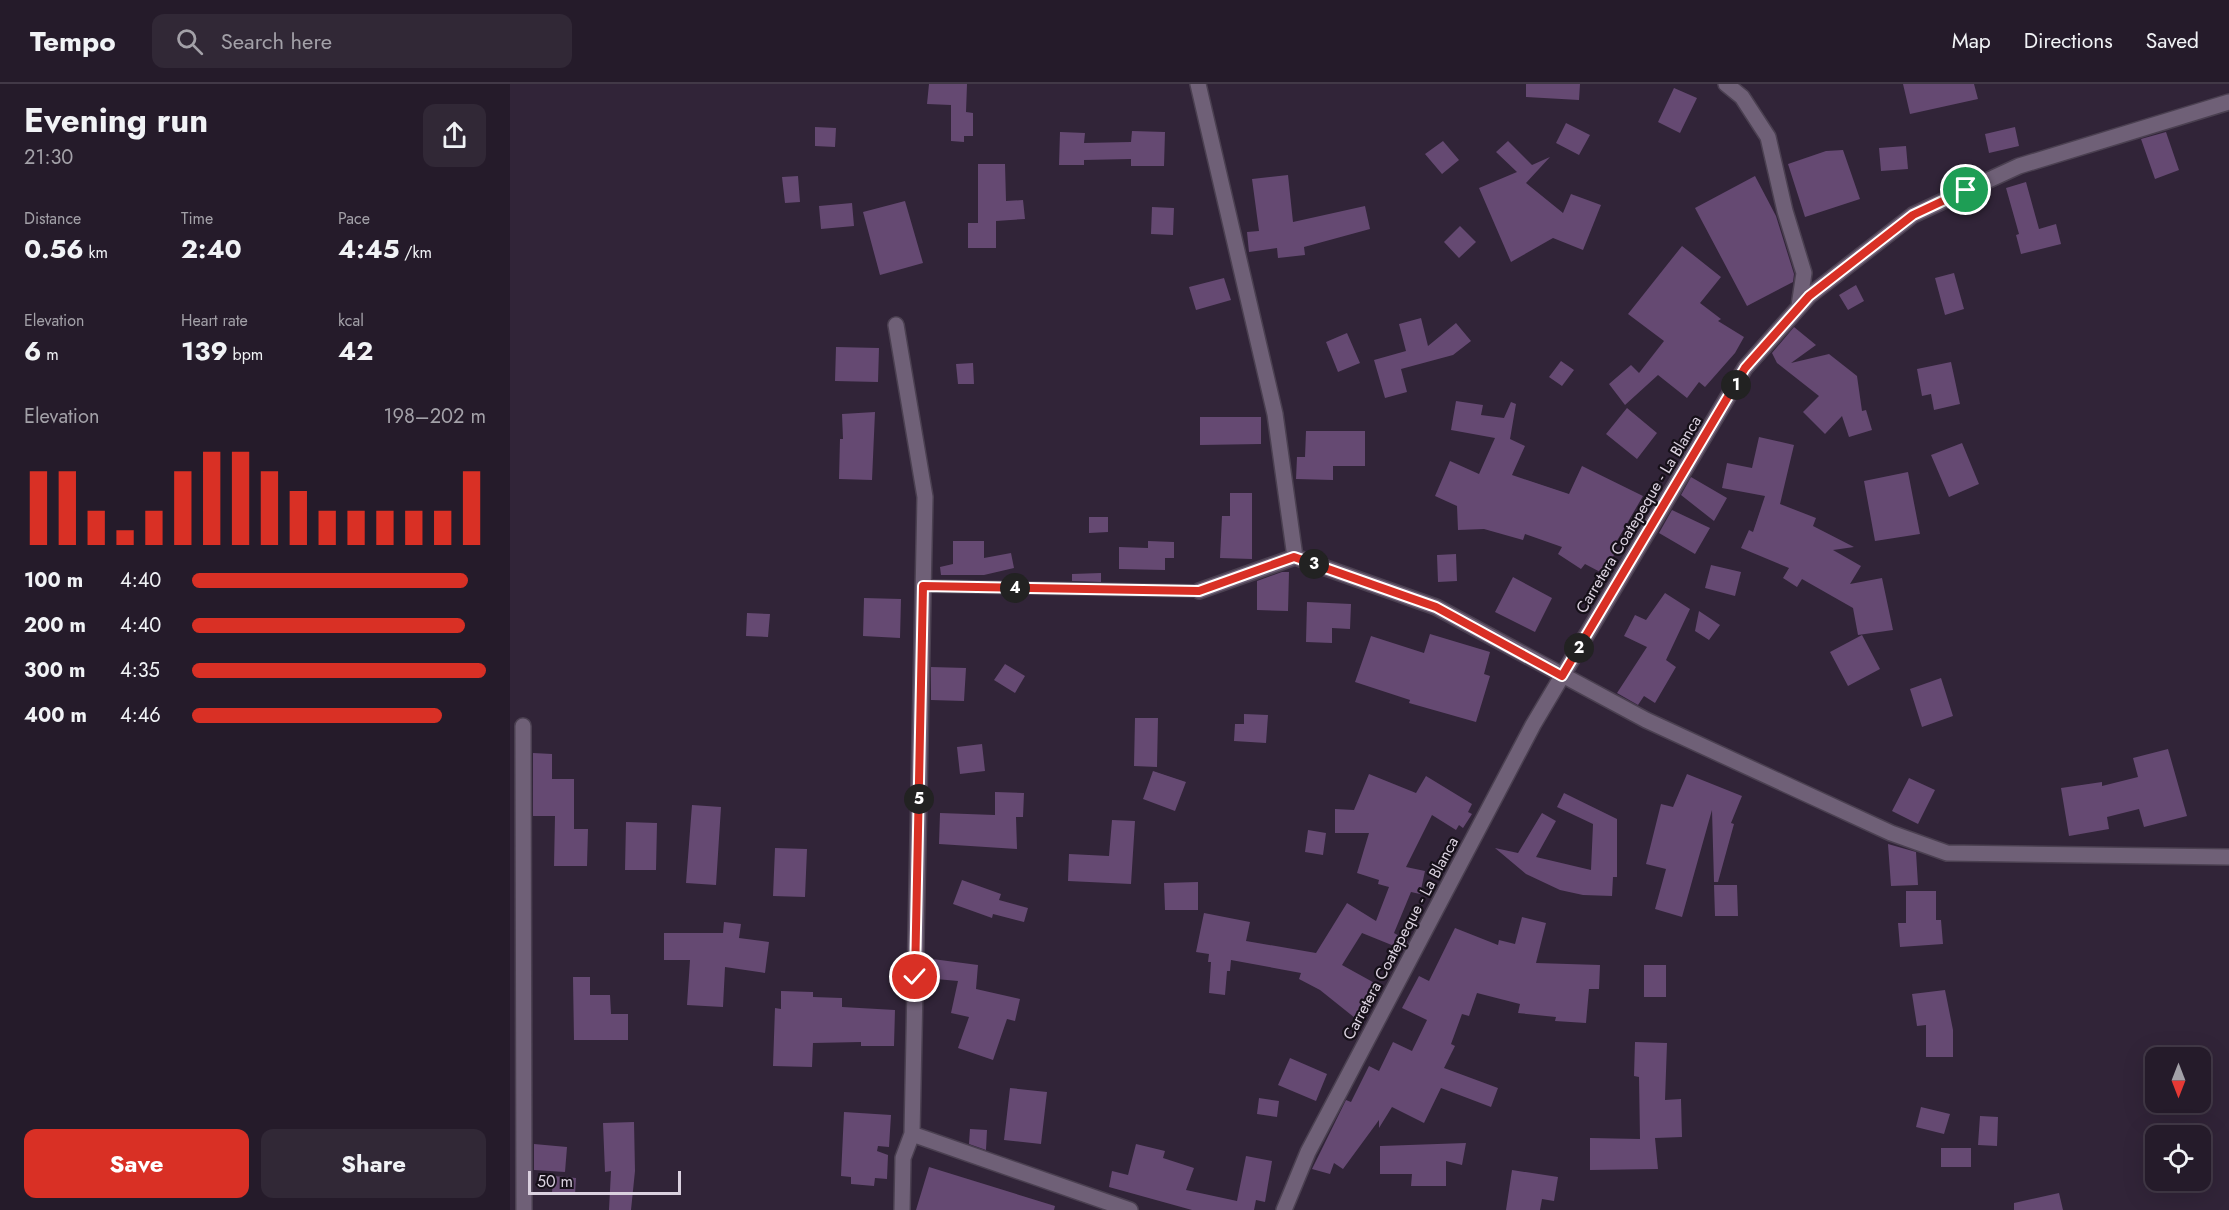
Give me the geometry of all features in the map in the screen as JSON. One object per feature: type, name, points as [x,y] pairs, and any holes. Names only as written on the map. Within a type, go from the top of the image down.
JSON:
[{"type":"street","points":[[1198,84],[1275,414],[1294,557]]},
{"type":"street","points":[[1726,84],[1742,97],[1768,137],[1785,211],[1804,273],[1798,308]]},
{"type":"street","name":"Carretera Coatepeque - La Blanca","points":[[1284,1210],[1308,1152],[1533,725],[1745,368],[1809,296],[1913,215],[2019,166],[2229,102]]},
{"type":"street","points":[[897,325],[925,497],[912,1134],[903,1158],[902,1210]]},
{"type":"street","points":[[1199,591],[1294,557],[1436,607],[1646,720],[1880,828],[1947,853],[2229,857]]},
{"type":"street","points":[[523,726],[524,1210]]},
{"type":"street","points":[[912,1134],[1130,1210]]},
{"type":"lane","points":[[923,586],[1199,591]]},
{"type":"building","points":[[929,84],[967,84],[966,112],[973,113],[973,136],[964,136],[964,142],[951,141],[951,105],[927,104]]},
{"type":"building","points":[[1526,84],[1580,84],[1579,100],[1526,97]]},
{"type":"building","points":[[1903,84],[1974,84],[1978,99],[1910,114]]},
{"type":"building","points":[[1674,88],[1697,98],[1680,133],[1658,122]]},
{"type":"building","points":[[1566,123],[1590,135],[1579,155],[1556,143]]},
{"type":"building","points":[[815,127],[836,128],[835,147],[815,146]]},
{"type":"building","points":[[2015,127],[2019,146],[1989,153],[1985,134]]},
{"type":"building","points":[[1132,131],[1165,132],[1164,166],[1131,166],[1131,159],[1084,160],[1084,165],[1059,165],[1060,132],[1085,133],[1084,143],[1131,142]]},
{"type":"building","points":[[2166,132],[2179,170],[2155,179],[2141,139]]},
{"type":"building","points":[[1443,141],[1459,160],[1442,174],[1425,154]]},
{"type":"building","points":[[1508,141],[1532,165],[1550,157],[1526,183],[1563,213],[1571,194],[1601,205],[1583,250],[1553,238],[1511,262],[1479,188],[1517,172],[1496,152]]},
{"type":"building","points":[[1906,146],[1908,169],[1881,171],[1879,148]]},
{"type":"building","points":[[1843,150],[1860,199],[1805,217],[1788,164],[1826,151]]},
{"type":"building","points":[[978,164],[1005,164],[1006,201],[1023,200],[1025,219],[996,221],[996,248],[968,248],[968,223],[978,223]]},
{"type":"building","points":[[1288,175],[1293,222],[1365,206],[1370,229],[1304,247],[1305,255],[1278,258],[1277,248],[1249,252],[1247,232],[1259,231],[1252,179]]},
{"type":"building","points":[[798,176],[800,202],[785,203],[782,177]]},
{"type":"building","points":[[1755,176],[1776,216],[1794,274],[1793,282],[1747,306],[1695,208]]},
{"type":"building","points":[[2026,182],[2039,229],[2056,224],[2061,244],[2021,254],[2016,235],[2019,234],[2006,188]]},
{"type":"building","points":[[905,201],[923,263],[880,275],[863,212]]},
{"type":"building","points":[[852,203],[854,226],[821,229],[819,206]]},
{"type":"building","points":[[1152,207],[1174,208],[1173,235],[1151,234]]},
{"type":"building","points":[[1460,226],[1476,242],[1459,258],[1444,242]]},
{"type":"building","points":[[1682,246],[1721,277],[1700,303],[1721,319],[1718,321],[1744,337],[1735,353],[1705,387],[1699,382],[1687,398],[1658,375],[1625,405],[1609,384],[1631,365],[1639,373],[1664,341],[1628,314]]},
{"type":"building","points":[[1954,273],[1964,309],[1945,315],[1935,278]]},
{"type":"building","points":[[1224,278],[1231,300],[1196,310],[1189,287]]},
{"type":"building","points":[[1856,285],[1864,301],[1848,310],[1839,295]]},
{"type":"building","points":[[1421,318],[1428,346],[1456,323],[1471,341],[1453,355],[1401,369],[1407,392],[1385,398],[1374,360],[1406,351],[1399,324]]},
{"type":"building","points":[[1794,327],[1816,345],[1791,363],[1829,354],[1857,376],[1862,411],[1866,410],[1872,430],[1849,437],[1842,416],[1825,434],[1803,412],[1819,396],[1777,363],[1772,353]]},
{"type":"building","points":[[1347,333],[1360,363],[1338,372],[1326,342]]},
{"type":"building","points":[[836,347],[879,348],[878,382],[835,381]]},
{"type":"building","points":[[1561,361],[1574,370],[1562,386],[1549,377]]},
{"type":"building","points":[[1951,362],[1960,404],[1934,410],[1931,394],[1922,396],[1917,369]]},
{"type":"building","points":[[973,363],[974,384],[958,384],[956,364]]},
{"type":"building","points":[[1456,401],[1483,405],[1481,415],[1504,418],[1511,402],[1516,404],[1510,439],[1525,446],[1512,475],[1569,494],[1582,466],[1643,496],[1611,551],[1615,553],[1604,574],[1585,564],[1581,569],[1558,554],[1562,547],[1525,534],[1523,540],[1484,529],[1458,530],[1457,506],[1435,496],[1450,461],[1479,474],[1495,438],[1451,430]]},
{"type":"building","points":[[1627,408],[1657,433],[1637,459],[1606,434]]},
{"type":"building","points":[[875,412],[872,480],[839,479],[840,439],[843,439],[842,414]]},
{"type":"building","points":[[1200,417],[1261,417],[1261,444],[1200,445]]},
{"type":"building","points":[[1306,431],[1365,431],[1365,466],[1333,466],[1333,480],[1296,479],[1297,457],[1305,457]]},
{"type":"building","points":[[1759,437],[1794,445],[1780,504],[1816,518],[1813,526],[1854,547],[1833,550],[1861,566],[1850,584],[1882,578],[1893,630],[1858,635],[1853,608],[1802,579],[1797,587],[1783,578],[1789,568],[1741,548],[1749,530],[1753,532],[1765,496],[1722,488],[1727,463],[1752,468]]},
{"type":"building","points":[[1962,443],[1979,484],[1949,497],[1931,455]]},
{"type":"building","points":[[1908,472],[1920,534],[1875,541],[1864,481]]},
{"type":"building","points":[[1691,477],[1727,498],[1714,521],[1681,495]]},
{"type":"building","points":[[1230,493],[1252,493],[1252,559],[1220,558],[1222,516],[1230,516]]},
{"type":"building","points":[[1672,510],[1710,528],[1695,554],[1659,533]]},
{"type":"building","points":[[1089,517],[1108,517],[1108,532],[1089,533]]},
{"type":"building","points":[[953,541],[984,541],[984,558],[1011,553],[1014,568],[984,575],[941,575],[940,567],[953,564]]},
{"type":"building","points":[[1148,541],[1174,542],[1174,558],[1165,558],[1165,570],[1119,569],[1119,547],[1148,548]]},
{"type":"building","points":[[1456,554],[1457,581],[1438,582],[1437,555]]},
{"type":"building","points":[[1711,565],[1741,572],[1735,596],[1705,588]]},
{"type":"building","points":[[1282,572],[1289,572],[1288,611],[1257,610],[1257,581]]},
{"type":"building","points":[[1101,573],[1101,582],[1072,581],[1072,574]]},
{"type":"building","points":[[1513,577],[1552,598],[1535,632],[1495,612]]},
{"type":"building","points":[[1665,593],[1690,609],[1666,660],[1676,667],[1655,703],[1644,696],[1638,705],[1617,693],[1647,647],[1624,636],[1635,615],[1646,620]]},
{"type":"building","points":[[864,598],[901,599],[900,638],[863,636]]},
{"type":"building","points":[[1307,602],[1351,604],[1350,629],[1332,628],[1332,643],[1306,642]]},
{"type":"building","points":[[1699,611],[1720,625],[1709,640],[1695,631]]},
{"type":"building","points":[[747,613],[770,614],[768,637],[746,636]]},
{"type":"building","points":[[1430,634],[1490,652],[1484,674],[1490,676],[1476,722],[1409,703],[1410,700],[1355,682],[1371,636],[1424,653]]},
{"type":"building","points":[[1862,635],[1880,669],[1848,686],[1830,652]]},
{"type":"building","points":[[1005,664],[1025,676],[1015,693],[994,680]]},
{"type":"building","points":[[931,667],[966,668],[964,701],[931,700]]},
{"type":"building","points":[[1941,678],[1953,716],[1922,727],[1910,689]]},
{"type":"building","points":[[1244,714],[1268,715],[1266,743],[1234,741],[1235,724],[1244,724]]},
{"type":"building","points":[[1135,718],[1158,718],[1157,767],[1134,766]]},
{"type":"building","points":[[982,744],[985,771],[960,774],[957,747]]},
{"type":"building","points":[[2168,749],[2187,816],[2144,827],[2139,809],[2107,817],[2109,829],[2069,836],[2061,788],[2102,782],[2102,786],[2138,777],[2133,758]]},
{"type":"building","points":[[533,753],[552,754],[552,779],[574,779],[574,829],[588,829],[587,866],[554,866],[555,816],[533,816]]},
{"type":"building","points":[[1153,771],[1186,782],[1175,811],[1143,799]]},
{"type":"building","points":[[1369,774],[1416,793],[1426,776],[1472,804],[1468,812],[1472,814],[1463,828],[1459,825],[1456,830],[1432,815],[1406,867],[1425,871],[1420,894],[1411,892],[1394,933],[1408,941],[1404,950],[1362,933],[1342,965],[1380,986],[1360,1022],[1320,990],[1299,979],[1301,973],[1231,960],[1230,971],[1227,971],[1225,995],[1209,993],[1211,962],[1208,962],[1209,954],[1196,952],[1204,913],[1250,922],[1246,941],[1316,953],[1347,903],[1376,921],[1389,887],[1378,884],[1379,880],[1357,873],[1369,833],[1335,833],[1335,809],[1354,810]]},
{"type":"building","points":[[1687,774],[1742,796],[1731,823],[1734,824],[1718,882],[1714,882],[1712,810],[1682,917],[1655,909],[1666,869],[1646,864],[1661,804],[1673,807]]},
{"type":"building","points":[[1909,778],[1935,790],[1918,824],[1892,811]]},
{"type":"building","points":[[995,792],[1024,793],[1023,817],[1016,817],[1017,849],[939,844],[940,813],[995,815]]},
{"type":"building","points":[[1564,793],[1617,819],[1617,877],[1613,877],[1612,896],[1583,895],[1560,890],[1526,874],[1495,848],[1518,853],[1542,813],[1556,821],[1536,857],[1591,870],[1593,824],[1557,807]]},
{"type":"building","points":[[692,805],[721,807],[716,885],[686,883]]},
{"type":"building","points":[[1112,820],[1135,821],[1131,884],[1068,881],[1069,854],[1109,856]]},
{"type":"building","points":[[626,822],[657,823],[656,870],[625,870]]},
{"type":"building","points":[[1308,830],[1326,833],[1323,855],[1305,852]]},
{"type":"building","points":[[1888,844],[1916,852],[1918,885],[1891,886]]},
{"type":"building","points":[[775,848],[807,849],[805,897],[773,896]]},
{"type":"building","points":[[962,880],[1001,894],[999,900],[1028,908],[1024,922],[993,914],[992,918],[953,904]]},
{"type":"building","points":[[1198,882],[1198,910],[1165,910],[1164,883]]},
{"type":"building","points":[[1714,885],[1737,885],[1738,916],[1715,916]]},
{"type":"building","points":[[1906,891],[1936,891],[1936,920],[1941,920],[1943,944],[1900,947],[1898,923],[1906,923]]},
{"type":"building","points":[[1522,917],[1546,923],[1536,963],[1600,965],[1599,989],[1589,989],[1586,1023],[1555,1021],[1556,1017],[1518,1013],[1520,1004],[1477,993],[1469,1016],[1462,1014],[1451,1044],[1455,1046],[1444,1068],[1498,1088],[1491,1107],[1441,1088],[1424,1123],[1392,1107],[1379,1128],[1379,1120],[1343,1169],[1334,1163],[1330,1174],[1312,1169],[1346,1100],[1351,1102],[1369,1066],[1379,1071],[1393,1042],[1412,1051],[1427,1020],[1402,1008],[1419,976],[1429,981],[1455,928],[1498,945],[1499,940],[1515,944]]},
{"type":"building","points":[[724,922],[741,924],[739,938],[769,942],[765,973],[725,967],[723,1007],[687,1005],[690,960],[664,960],[664,933],[723,933]]},
{"type":"building","points":[[925,958],[978,965],[976,989],[1020,999],[1015,1021],[1007,1019],[993,1060],[958,1048],[969,1017],[951,1013],[958,981],[925,978]]},
{"type":"building","points":[[1644,965],[1666,965],[1666,997],[1644,997]]},
{"type":"building","points":[[573,977],[590,977],[590,995],[610,995],[611,1014],[628,1014],[628,1040],[574,1040]]},
{"type":"building","points":[[1945,990],[1953,1030],[1953,1057],[1926,1057],[1926,1025],[1917,1026],[1912,994]]},
{"type":"building","points":[[781,991],[813,992],[813,997],[842,998],[842,1007],[895,1010],[894,1046],[861,1046],[861,1042],[813,1043],[812,1067],[773,1066],[775,1008],[781,1009]]},
{"type":"building","points":[[1635,1042],[1667,1043],[1665,1100],[1681,1099],[1682,1137],[1655,1138],[1658,1169],[1590,1170],[1590,1138],[1640,1139],[1639,1077],[1634,1076]]},
{"type":"building","points":[[1290,1058],[1327,1074],[1316,1101],[1278,1085]]},
{"type":"building","points":[[1010,1088],[1047,1092],[1041,1144],[1004,1140]]},
{"type":"building","points":[[1259,1098],[1279,1101],[1277,1117],[1257,1114]]},
{"type":"building","points":[[1921,1107],[1950,1114],[1944,1134],[1916,1127]]},
{"type":"building","points":[[844,1112],[891,1115],[889,1147],[878,1146],[877,1151],[888,1155],[887,1179],[875,1178],[874,1186],[851,1184],[851,1177],[841,1176]]},
{"type":"building","points":[[1980,1116],[1998,1117],[1997,1146],[1978,1145]]},
{"type":"building","points":[[634,1122],[635,1171],[631,1210],[609,1210],[611,1171],[605,1172],[603,1123]]},
{"type":"building","points":[[970,1129],[987,1130],[986,1150],[969,1144]]},
{"type":"building","points":[[1466,1143],[1462,1165],[1446,1161],[1446,1186],[1411,1186],[1412,1174],[1380,1174],[1380,1146]]},
{"type":"building","points":[[534,1144],[567,1147],[565,1172],[534,1170]]},
{"type":"building","points":[[1136,1144],[1165,1151],[1163,1158],[1194,1168],[1186,1190],[1237,1201],[1246,1156],[1272,1161],[1265,1202],[1256,1200],[1254,1210],[1192,1210],[1109,1187],[1112,1171],[1128,1175]]},
{"type":"building","points":[[1941,1148],[1971,1148],[1971,1167],[1941,1167]]},
{"type":"building","points":[[929,1167],[1055,1206],[1054,1210],[916,1210]]},
{"type":"building","points":[[1512,1170],[1558,1177],[1554,1201],[1542,1199],[1540,1210],[1506,1210]]},
{"type":"building","points":[[553,1176],[576,1178],[575,1195],[552,1193]]},
{"type":"building","points":[[2059,1193],[2063,1210],[2014,1210],[2014,1203]]},
{"type":"route","points":[[915,977],[923,586],[1199,591],[1294,557],[1436,607],[1562,676],[1745,368],[1809,296],[1913,215],[1966,190]]}]
